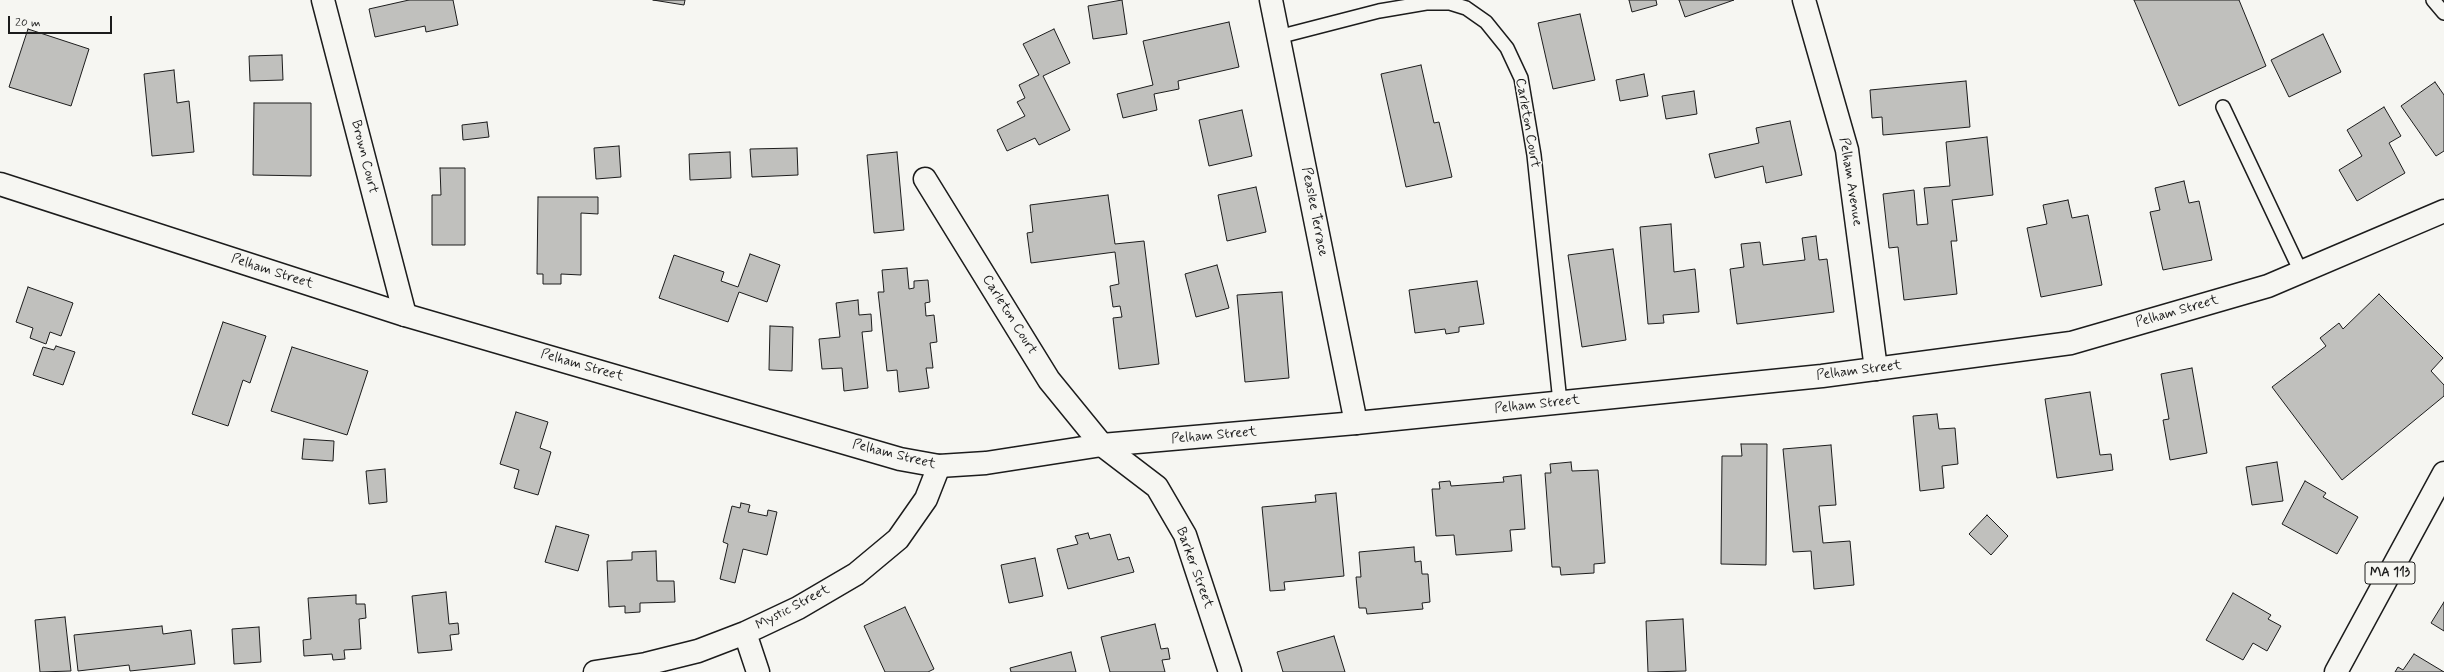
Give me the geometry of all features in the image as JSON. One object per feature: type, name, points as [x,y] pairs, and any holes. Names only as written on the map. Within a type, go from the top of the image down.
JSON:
[{"type":"main road","name":"Brown Court","points":[[324,0],[405,315]]},
{"type":"main road","name":"Peaslee Terrace","points":[[1271,0],[1356,423]]},
{"type":"main road","name":"Pelham Avenue","points":[[1804,0],[1847,150],[1876,369]]},
{"type":"main road","name":"Carleton Court","points":[[925,179],[1049,380],[1102,445]]},
{"type":"main road","name":"Pelham Street","points":[[0,184],[405,315],[900,459],[939,466],[986,464],[1102,445],[1356,423],[1876,369],[2070,343],[2268,286],[2444,212]]},
{"type":"main road","name":"Barker Street","points":[[1102,445],[1157,487],[1185,535],[1230,672]]},
{"type":"main road","name":"Mystic Street","points":[[595,672],[646,664],[698,651],[745,633],[798,608],[856,574],[898,538],[926,499],[939,466]]},
{"type":"main road","name":"MA 113","points":[[2336,672],[2444,474]]},
{"type":"main road","points":[[745,633],[758,672]]},
{"type":"lane","points":[[2434,0],[2444,13]]},
{"type":"lane","name":"Carleton Court","points":[[1278,37],[1379,11],[1426,4],[1450,3],[1466,8],[1486,22],[1507,48],[1521,78],[1534,155],[1560,402]]},
{"type":"lane","points":[[2223,107],[2301,272]]},
{"type":"building","points":[[409,0],[453,0],[458,25],[426,32],[425,26],[375,37],[369,9]]},
{"type":"building","points":[[653,0],[685,0],[684,5]]},
{"type":"building","points":[[1122,0],[1127,34],[1093,39],[1088,6]]},
{"type":"building","points":[[1629,0],[1656,0],[1657,5],[1632,12]]},
{"type":"building","points":[[1679,0],[1734,0],[1685,17]]},
{"type":"building","points":[[2134,0],[2239,0],[2266,66],[2179,106]]},
{"type":"building","points":[[1580,14],[1595,80],[1553,89],[1538,23]]},
{"type":"building","points":[[1229,22],[1239,67],[1178,81],[1179,89],[1154,94],[1157,110],[1123,118],[1117,94],[1153,85],[1143,41]]},
{"type":"building","points":[[28,29],[89,49],[71,106],[9,87]]},
{"type":"building","points":[[1054,29],[1070,63],[1043,76],[1070,130],[1039,145],[1035,138],[1007,151],[997,130],[1025,116],[1017,102],[1025,98],[1019,85],[1039,75],[1023,44]]},
{"type":"building","points":[[2323,34],[2341,72],[2289,97],[2271,60]]},
{"type":"building","points":[[282,55],[283,80],[250,81],[249,56]]},
{"type":"building","points":[[1421,65],[1434,123],[1439,122],[1452,177],[1406,187],[1381,74]]},
{"type":"building","points":[[174,70],[177,103],[189,101],[194,152],[152,156],[144,74]]},
{"type":"building","points":[[1644,74],[1648,96],[1620,101],[1616,80]]},
{"type":"building","points":[[1966,81],[1970,127],[1883,135],[1882,117],[1872,118],[1870,90]]},
{"type":"building","points":[[2435,82],[2444,95],[2444,151],[2436,156],[2401,106]]},
{"type":"building","points":[[1694,91],[1697,114],[1666,119],[1662,96]]},
{"type":"building","points":[[254,103],[311,103],[311,176],[253,175]]},
{"type":"building","points":[[2384,107],[2401,136],[2389,143],[2405,173],[2357,201],[2339,170],[2362,156],[2347,130]]},
{"type":"building","points":[[1242,110],[1252,156],[1209,166],[1199,120]]},
{"type":"building","points":[[1790,121],[1802,175],[1766,183],[1763,166],[1715,178],[1709,154],[1759,143],[1756,128]]},
{"type":"building","points":[[487,122],[489,137],[463,140],[462,125]]},
{"type":"building","points":[[1987,137],[1993,195],[1952,200],[1957,241],[1951,241],[1957,294],[1904,300],[1898,247],[1889,248],[1883,194],[1914,190],[1917,225],[1928,224],[1924,188],[1950,186],[1946,142]]},
{"type":"building","points":[[619,146],[621,177],[596,179],[594,148]]},
{"type":"building","points":[[797,148],[798,175],[752,177],[750,149]]},
{"type":"building","points":[[730,152],[731,178],[690,180],[689,154]]},
{"type":"building","points":[[897,152],[904,230],[874,233],[867,155]]},
{"type":"building","points":[[440,168],[465,168],[465,245],[432,245],[432,195],[441,195]]},
{"type":"building","points":[[2184,181],[2189,203],[2199,201],[2212,260],[2163,270],[2150,212],[2160,210],[2155,188]]},
{"type":"building","points":[[1256,187],[1266,232],[1227,241],[1218,195]]},
{"type":"building","points":[[1108,195],[1115,244],[1144,241],[1159,364],[1119,369],[1113,318],[1122,317],[1120,306],[1113,307],[1110,286],[1119,284],[1115,252],[1031,263],[1027,233],[1033,232],[1030,205]]},
{"type":"building","points":[[538,197],[598,197],[598,214],[581,213],[581,275],[561,274],[561,284],[543,284],[543,274],[537,274]]},
{"type":"building","points":[[2068,200],[2072,218],[2088,215],[2102,285],[2041,297],[2027,228],[2047,224],[2043,205]]},
{"type":"building","points":[[1671,224],[1674,272],[1695,269],[1699,312],[1663,315],[1664,323],[1648,324],[1640,227]]},
{"type":"building","points":[[1816,236],[1819,260],[1827,259],[1834,312],[1737,324],[1730,269],[1744,267],[1741,244],[1760,242],[1763,265],[1805,260],[1802,238]]},
{"type":"building","points":[[1613,249],[1626,340],[1582,347],[1568,255]]},
{"type":"building","points":[[750,254],[780,265],[767,302],[739,292],[728,322],[659,298],[674,255],[724,272],[721,281],[738,287]]},
{"type":"building","points":[[1217,265],[1229,308],[1196,317],[1185,274]]},
{"type":"building","points":[[907,268],[909,289],[914,288],[914,281],[928,280],[930,302],[925,303],[926,316],[934,315],[937,342],[930,343],[933,368],[926,368],[929,388],[899,392],[897,370],[887,371],[878,292],[884,292],[882,270]]},
{"type":"building","points":[[1477,281],[1484,324],[1459,327],[1459,332],[1446,334],[1445,329],[1415,333],[1409,290]]},
{"type":"building","points":[[28,287],[73,303],[61,336],[50,332],[46,344],[30,338],[33,328],[16,322]]},
{"type":"building","points":[[1282,292],[1289,378],[1245,382],[1237,295]]},
{"type":"building","points":[[2379,294],[2443,358],[2431,371],[2444,385],[2444,396],[2342,480],[2272,387],[2326,346],[2320,338],[2339,323],[2343,329]]},
{"type":"building","points":[[858,300],[859,315],[871,314],[872,331],[862,332],[868,388],[844,391],[842,368],[822,369],[819,339],[840,337],[836,303]]},
{"type":"building","points":[[223,322],[266,336],[250,383],[243,380],[228,426],[192,414]]},
{"type":"building","points":[[770,326],[793,327],[792,371],[769,370]]},
{"type":"building","points":[[56,346],[75,352],[63,385],[33,375],[43,347],[54,350]]},
{"type":"building","points":[[292,347],[368,371],[347,435],[271,411]]},
{"type":"building","points":[[2192,368],[2207,453],[2170,460],[2163,420],[2169,419],[2161,374]]},
{"type":"building","points":[[2090,392],[2100,455],[2111,454],[2113,470],[2057,478],[2045,399]]},
{"type":"building","points":[[516,412],[548,422],[540,448],[551,452],[538,495],[514,488],[519,470],[500,464]]},
{"type":"building","points":[[1937,414],[1939,429],[1955,428],[1958,464],[1942,466],[1944,488],[1920,491],[1913,416]]},
{"type":"building","points":[[304,439],[334,441],[333,461],[302,459]]},
{"type":"building","points":[[1741,444],[1767,444],[1766,565],[1721,564],[1722,456],[1742,456]]},
{"type":"building","points":[[1831,445],[1836,505],[1819,506],[1823,543],[1850,541],[1854,585],[1814,589],[1811,551],[1793,552],[1783,449]]},
{"type":"building","points":[[1571,462],[1572,471],[1598,470],[1605,563],[1594,564],[1594,573],[1561,575],[1560,567],[1552,567],[1545,473],[1551,473],[1550,464]]},
{"type":"building","points":[[2277,462],[2283,501],[2252,505],[2246,467]]},
{"type":"building","points":[[385,469],[387,502],[369,504],[366,471]]},
{"type":"building","points":[[1521,475],[1525,529],[1510,530],[1512,551],[1456,555],[1454,535],[1436,536],[1432,489],[1440,489],[1439,482],[1450,481],[1451,486],[1504,482],[1503,477]]},
{"type":"building","points":[[2305,481],[2326,493],[2323,497],[2358,517],[2337,554],[2282,524]]},
{"type":"building","points":[[1336,493],[1344,576],[1284,582],[1285,590],[1270,591],[1262,507],[1316,502],[1315,495]]},
{"type":"building","points":[[741,503],[750,505],[748,512],[767,516],[768,510],[777,512],[767,555],[743,549],[735,583],[720,579],[728,544],[723,542],[732,506],[740,508]]},
{"type":"building","points":[[1987,515],[2008,536],[1991,555],[1969,534]]},
{"type":"building","points":[[556,526],[589,535],[578,571],[545,562]]},
{"type":"building","points":[[1088,533],[1090,539],[1110,534],[1118,560],[1129,557],[1134,572],[1068,589],[1057,549],[1078,544],[1075,536]]},
{"type":"building","points":[[1414,547],[1415,562],[1421,561],[1422,574],[1428,574],[1430,602],[1422,603],[1423,609],[1367,614],[1366,608],[1359,608],[1356,577],[1361,577],[1359,552]]},
{"type":"building","points":[[656,551],[657,581],[674,581],[675,602],[640,603],[640,612],[625,613],[625,606],[609,607],[607,561],[632,560],[632,552]]},
{"type":"building","points":[[1035,558],[1043,596],[1009,603],[1001,565]]},
{"type":"building","points":[[446,592],[449,624],[458,623],[459,634],[450,635],[452,650],[418,653],[412,596]]},
{"type":"building","points":[[2233,593],[2271,615],[2268,619],[2281,626],[2267,651],[2253,643],[2243,660],[2206,640]]},
{"type":"building","points":[[356,595],[356,604],[365,604],[366,618],[359,619],[361,649],[344,650],[345,659],[333,660],[332,654],[304,656],[303,640],[311,639],[308,598]]},
{"type":"building","points":[[2444,602],[2444,631],[2431,623]]},
{"type":"building","points":[[905,607],[934,669],[928,672],[885,672],[864,626]]},
{"type":"building","points":[[65,617],[71,671],[40,672],[35,620]]},
{"type":"building","points":[[1683,619],[1686,671],[1648,672],[1646,621]]},
{"type":"building","points":[[1155,624],[1161,649],[1168,648],[1170,659],[1162,660],[1165,672],[1110,672],[1101,637]]},
{"type":"building","points":[[162,626],[163,634],[191,630],[195,664],[130,671],[129,665],[78,671],[74,635]]},
{"type":"building","points":[[259,627],[261,662],[234,664],[232,629]]},
{"type":"building","points":[[1334,636],[1345,672],[1283,672],[1277,652]]},
{"type":"building","points":[[1071,652],[1076,672],[1011,672],[1010,668]]},
{"type":"building","points":[[2414,654],[2444,672],[2395,672],[2398,667],[2403,670]]}]
